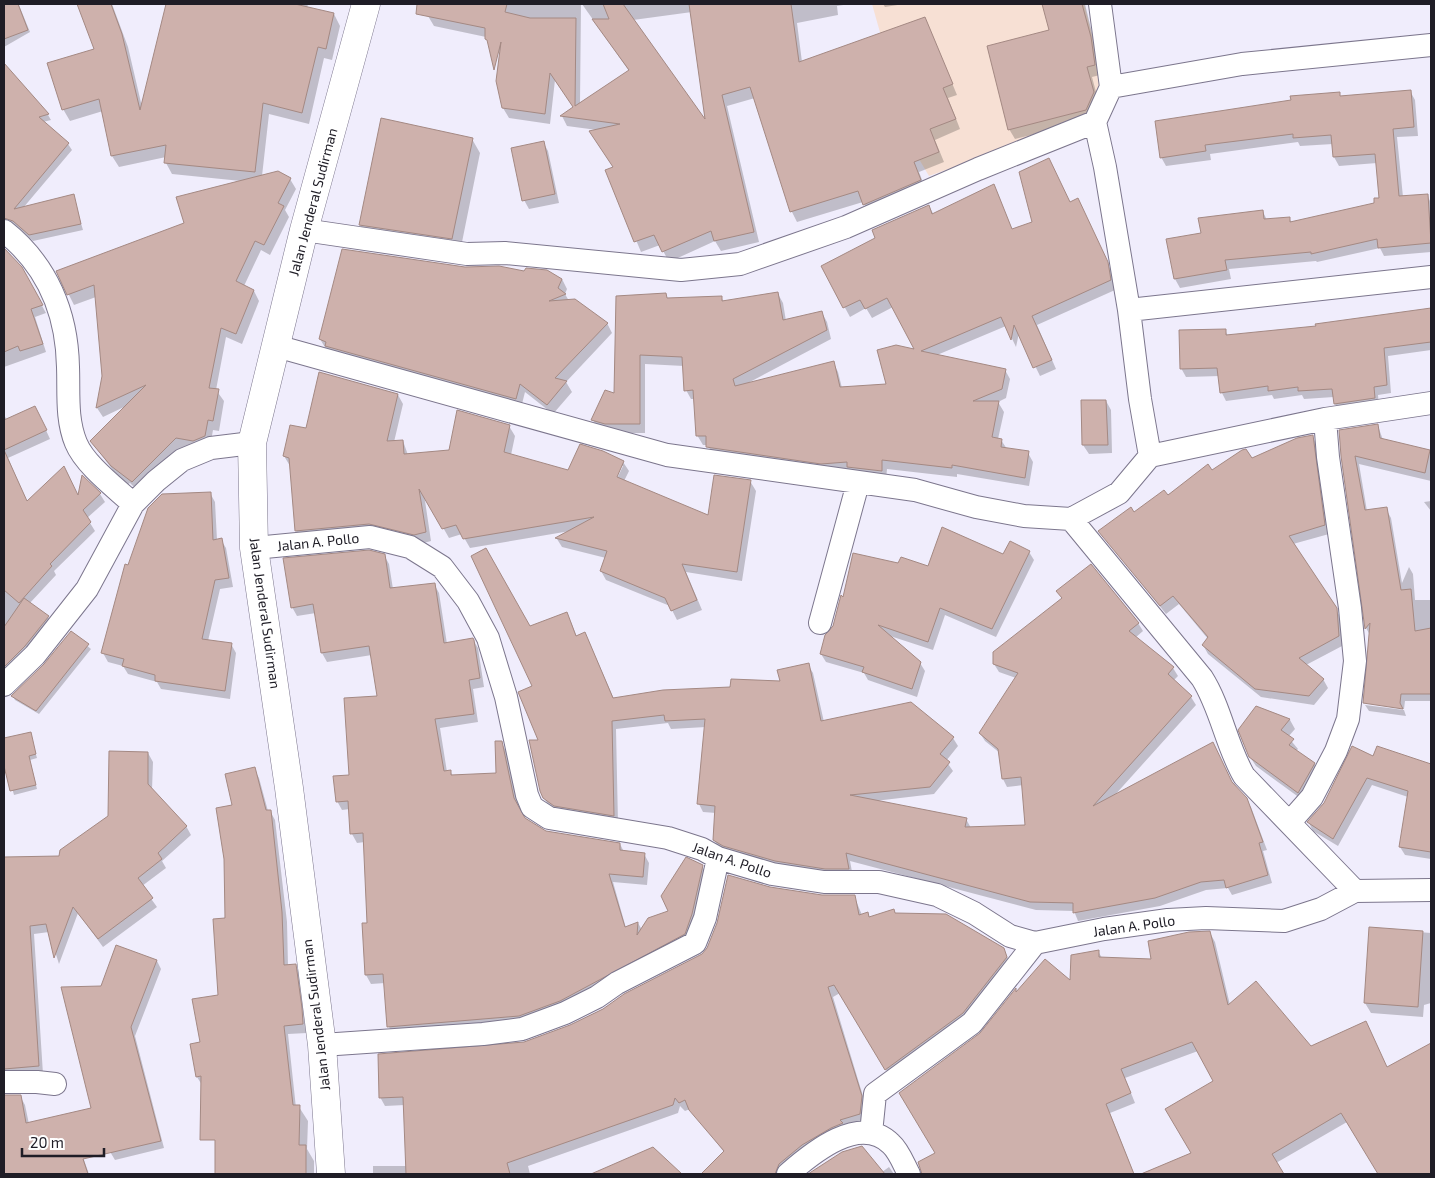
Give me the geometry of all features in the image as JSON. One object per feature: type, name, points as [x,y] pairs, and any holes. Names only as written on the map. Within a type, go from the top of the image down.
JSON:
[{"type":"main road","name":"Jalan Jenderal Sudirman","points":[[331,1174],[322,1045],[289,788],[254,548],[252,444],[304,230],[366,4]]},
{"type":"street","points":[[1100,4],[1111,86],[1095,122],[1105,167],[1129,310],[1140,399],[1150,456]]},
{"type":"street","points":[[1111,86],[1242,64],[1431,45]]},
{"type":"street","points":[[304,230],[467,254],[505,253],[681,270],[740,264],[846,227],[978,169],[1095,122]]},
{"type":"street","points":[[4,231],[22,246],[40,267],[58,304],[66,332],[69,414],[77,445],[96,470],[133,504]]},
{"type":"street","points":[[1129,310],[1431,276]]},
{"type":"street","points":[[276,346],[668,455],[915,490],[976,507],[1024,516],[1071,519],[1119,493],[1150,456],[1325,419],[1431,403]]},
{"type":"street","points":[[1290,822],[1312,797],[1336,751],[1348,719],[1355,661],[1350,608],[1328,457],[1325,419]]},
{"type":"street","points":[[4,685],[35,655],[87,589],[133,504],[182,460],[211,448],[252,444]]},
{"type":"street","points":[[820,623],[858,482]]},
{"type":"street","points":[[1071,519],[1202,678],[1210,691],[1236,762],[1244,776],[1356,891]]},
{"type":"street","name":"Jalan A. Pollo","points":[[254,548],[370,537],[410,547],[442,567],[468,601],[488,638],[506,697],[527,795],[532,807],[550,818],[668,838],[702,849],[718,858],[772,874],[824,882],[879,882],[922,891],[938,896],[974,913],[1010,936],[1035,942],[1104,929],[1168,920],[1206,918],[1284,921],[1321,909],[1356,891],[1431,890]]},
{"type":"street","points":[[322,1045],[483,1034],[522,1029],[572,1009],[597,997],[617,983],[695,943],[705,918],[718,858]]},
{"type":"street","points":[[871,1132],[875,1094],[972,1023],[1035,942]]},
{"type":"street","points":[[4,1082],[55,1084]]},
{"type":"street","points":[[788,1174],[824,1147],[853,1133],[871,1132],[892,1144],[909,1174]]},
{"type":"shaded area","points":[[872,4],[1084,4],[1105,85],[1100,108],[1077,123],[929,176],[913,149]]},
{"type":"building","points":[[4,4],[18,4],[28,30],[4,39]]},
{"type":"building","points":[[77,4],[111,4],[122,34],[140,110],[166,4],[295,4],[334,13],[326,49],[318,47],[302,113],[263,103],[255,172],[164,163],[166,145],[111,156],[99,99],[62,110],[47,63],[94,49]]},
{"type":"building","points":[[417,4],[507,4],[505,12],[530,18],[576,18],[575,106],[629,70],[592,19],[609,19],[603,4],[623,4],[705,119],[689,4],[791,4],[799,62],[925,17],[953,84],[943,88],[956,119],[930,129],[939,152],[914,162],[921,180],[863,205],[858,191],[790,212],[750,87],[722,95],[754,232],[714,241],[711,231],[662,252],[654,235],[634,242],[605,170],[613,167],[589,131],[620,124],[560,116],[573,107],[550,73],[545,114],[502,108],[496,81],[501,42],[494,70],[487,40],[485,39],[485,28],[416,14]]},
{"type":"building","points":[[1042,4],[1082,4],[1091,37],[1095,65],[1087,67],[1094,92],[1086,110],[1008,130],[987,46],[1049,30]]},
{"type":"building","points":[[4,63],[49,114],[39,117],[69,143],[14,209],[74,194],[81,224],[29,235],[13,221],[4,218]]},
{"type":"building","points":[[1411,90],[1414,127],[1393,129],[1399,196],[1428,194],[1431,243],[1378,248],[1377,239],[1311,254],[1311,252],[1225,260],[1227,270],[1174,279],[1166,239],[1201,233],[1198,218],[1263,210],[1264,219],[1290,217],[1290,222],[1374,203],[1374,198],[1379,198],[1375,154],[1333,157],[1331,135],[1293,138],[1293,134],[1205,145],[1206,151],[1160,158],[1155,121],[1291,100],[1290,96],[1340,92],[1340,96]]},
{"type":"building","points":[[381,118],[473,138],[452,239],[359,225]]},
{"type":"building","points":[[544,141],[555,194],[522,201],[511,148]]},
{"type":"building","points":[[1049,158],[1070,202],[1078,198],[1108,262],[1111,280],[1032,316],[1052,360],[1033,368],[1014,325],[1011,340],[1001,317],[921,351],[1006,369],[1002,389],[973,401],[999,401],[992,437],[1002,439],[1001,447],[1029,451],[1025,478],[952,465],[952,468],[882,460],[882,471],[847,467],[847,462],[821,464],[706,447],[706,436],[696,436],[693,390],[684,391],[682,357],[640,355],[640,424],[605,424],[591,420],[605,390],[614,393],[616,296],[666,293],[667,298],[722,296],[722,301],[778,292],[783,320],[822,311],[827,330],[733,379],[735,386],[834,361],[840,387],[886,384],[877,350],[896,345],[914,349],[887,298],[865,309],[860,300],[843,308],[821,266],[875,238],[872,230],[929,205],[932,214],[994,184],[1012,229],[1032,222],[1019,172]]},
{"type":"building","points":[[278,171],[291,178],[278,203],[284,206],[264,245],[255,241],[236,281],[254,290],[236,334],[221,328],[209,388],[219,389],[213,421],[208,420],[205,436],[193,441],[176,438],[132,482],[111,466],[90,441],[146,385],[96,408],[102,376],[94,285],[67,295],[56,271],[184,223],[176,197]]},
{"type":"building","points":[[4,248],[22,267],[43,305],[31,309],[43,344],[20,351],[18,346],[4,352]]},
{"type":"building","points":[[342,249],[465,267],[499,266],[524,271],[526,268],[547,270],[562,279],[558,288],[566,294],[549,301],[575,299],[608,323],[555,378],[567,381],[547,405],[520,384],[516,399],[325,346],[326,342],[319,339]]},
{"type":"building","points":[[1431,308],[1431,342],[1384,348],[1387,385],[1374,387],[1375,398],[1334,404],[1332,389],[1298,391],[1298,387],[1268,391],[1268,386],[1220,393],[1217,368],[1180,369],[1179,330],[1226,329],[1226,335],[1316,326],[1315,324]]},
{"type":"building","points":[[319,372],[398,394],[387,441],[403,440],[404,454],[449,450],[457,410],[510,425],[504,452],[568,470],[580,444],[603,451],[624,461],[617,477],[708,515],[714,475],[751,480],[737,572],[682,564],[697,600],[671,611],[665,598],[600,571],[607,551],[555,538],[594,517],[463,539],[456,525],[442,529],[419,489],[426,532],[414,535],[369,524],[295,531],[289,458],[283,456],[290,425],[306,428]]},
{"type":"building","points":[[1081,400],[1106,400],[1108,445],[1082,445]]},
{"type":"building","points":[[35,406],[47,430],[4,450],[4,420]]},
{"type":"building","points":[[1378,424],[1380,438],[1430,450],[1425,473],[1355,456],[1365,510],[1387,507],[1401,590],[1411,589],[1415,631],[1431,628],[1431,694],[1401,694],[1400,703],[1403,709],[1363,703],[1370,623],[1365,629],[1341,456],[1339,430]]},
{"type":"building","points":[[1313,435],[1325,525],[1289,536],[1337,608],[1339,636],[1299,658],[1324,679],[1309,696],[1255,689],[1202,645],[1208,637],[1173,596],[1160,606],[1098,531],[1131,507],[1134,512],[1164,490],[1168,495],[1208,464],[1212,470],[1242,450],[1246,449],[1252,458],[1297,438]]},
{"type":"building","points":[[4,450],[27,501],[64,466],[78,495],[82,475],[101,493],[83,510],[91,522],[50,564],[52,566],[19,603],[4,590]]},
{"type":"building","points":[[211,492],[213,540],[222,538],[229,578],[215,580],[202,639],[232,643],[225,691],[155,681],[155,675],[122,666],[124,659],[101,653],[125,564],[128,565],[148,508],[162,494]]},
{"type":"building","points":[[942,527],[1003,554],[1010,541],[1030,551],[992,629],[940,608],[928,642],[878,625],[921,662],[912,689],[862,672],[864,667],[820,654],[825,635],[833,626],[841,595],[843,597],[853,553],[898,563],[901,557],[928,566]]},
{"type":"building","points":[[486,548],[530,626],[567,612],[576,636],[585,632],[613,698],[663,690],[730,687],[731,679],[780,681],[777,670],[809,663],[821,721],[911,702],[954,737],[940,754],[950,762],[930,787],[850,795],[967,818],[965,827],[1025,825],[1021,777],[1002,779],[998,749],[979,733],[1018,673],[993,664],[993,652],[1062,598],[1056,591],[1091,564],[1139,623],[1129,631],[1174,667],[1168,674],[1192,696],[1093,806],[1213,742],[1232,782],[1247,798],[1263,842],[1259,843],[1268,875],[1226,888],[1224,880],[1201,882],[1155,898],[1073,913],[1073,903],[1030,902],[846,853],[849,869],[825,869],[775,861],[723,846],[713,840],[715,806],[697,804],[705,719],[665,721],[664,715],[612,721],[614,816],[554,806],[543,798],[540,791],[529,740],[538,740],[518,692],[532,686],[471,556]]},
{"type":"building","points":[[369,550],[385,554],[390,588],[435,583],[444,643],[473,638],[474,640],[480,678],[469,680],[474,714],[435,719],[444,771],[451,770],[451,775],[496,773],[495,741],[502,741],[514,798],[525,818],[546,831],[620,843],[620,850],[645,853],[643,877],[609,874],[625,927],[638,922],[637,935],[648,918],[668,911],[661,896],[686,857],[703,865],[692,914],[685,934],[560,1001],[519,1016],[387,1027],[383,974],[365,975],[362,923],[367,923],[363,833],[350,834],[348,801],[336,802],[333,776],[349,775],[344,698],[377,696],[369,646],[321,653],[313,604],[291,608],[283,558]]},
{"type":"building","points":[[24,598],[49,616],[25,646],[4,667],[4,627]]},
{"type":"building","points":[[71,631],[89,644],[36,711],[11,696],[44,664]]},
{"type":"building","points":[[1256,706],[1290,719],[1281,730],[1294,739],[1289,745],[1315,763],[1298,793],[1249,757],[1238,730]]},
{"type":"building","points":[[31,732],[36,754],[29,756],[36,785],[10,791],[4,766],[4,738]]},
{"type":"building","points":[[1352,746],[1373,756],[1377,746],[1431,764],[1431,852],[1399,847],[1408,791],[1367,778],[1333,839],[1307,822],[1324,803]]},
{"type":"building","points":[[109,751],[148,752],[148,784],[187,826],[158,853],[162,859],[138,878],[153,898],[98,939],[73,907],[54,958],[46,924],[30,926],[39,1066],[4,1069],[4,857],[59,856],[60,850],[108,816]]},
{"type":"building","points":[[255,767],[266,810],[271,810],[282,912],[284,965],[296,964],[302,1008],[303,1024],[284,1026],[293,1105],[300,1105],[299,1145],[306,1145],[306,1174],[215,1174],[215,1140],[200,1140],[201,1076],[196,1077],[190,1044],[200,1042],[192,999],[218,995],[213,919],[225,918],[224,859],[216,808],[232,805],[225,774]]},
{"type":"building","points":[[728,875],[770,887],[822,895],[855,895],[859,915],[868,912],[869,917],[894,909],[895,913],[946,914],[1004,948],[1007,957],[963,1013],[885,1070],[834,985],[828,987],[862,1096],[860,1114],[840,1120],[843,1123],[802,1145],[779,1164],[775,1174],[701,1174],[724,1151],[689,1110],[685,1100],[679,1103],[675,1098],[673,1105],[507,1163],[510,1174],[406,1174],[403,1097],[379,1098],[378,1054],[524,1042],[570,1025],[603,1009],[624,994],[702,954],[707,948],[717,923]]},
{"type":"building","points":[[1369,927],[1423,931],[1418,1007],[1364,1003]]},
{"type":"building","points":[[1210,931],[1228,1005],[1256,981],[1311,1046],[1366,1021],[1387,1067],[1431,1043],[1431,1174],[1378,1174],[1341,1113],[1272,1154],[1284,1174],[1141,1174],[1191,1153],[1165,1109],[1213,1081],[1192,1042],[1121,1069],[1131,1093],[1106,1104],[1134,1174],[922,1174],[918,1162],[935,1153],[899,1093],[980,1033],[1016,988],[1016,992],[1045,959],[1070,980],[1071,955],[1099,950],[1099,957],[1151,959],[1148,941],[1189,932]]},
{"type":"building","points":[[116,945],[157,960],[131,1027],[161,1141],[83,1159],[88,1174],[4,1174],[4,1095],[21,1095],[26,1123],[91,1108],[61,987],[101,986]]},
{"type":"building","points":[[862,1146],[885,1174],[808,1174],[842,1152]]},
{"type":"building","points":[[653,1147],[682,1174],[591,1174]]}]
